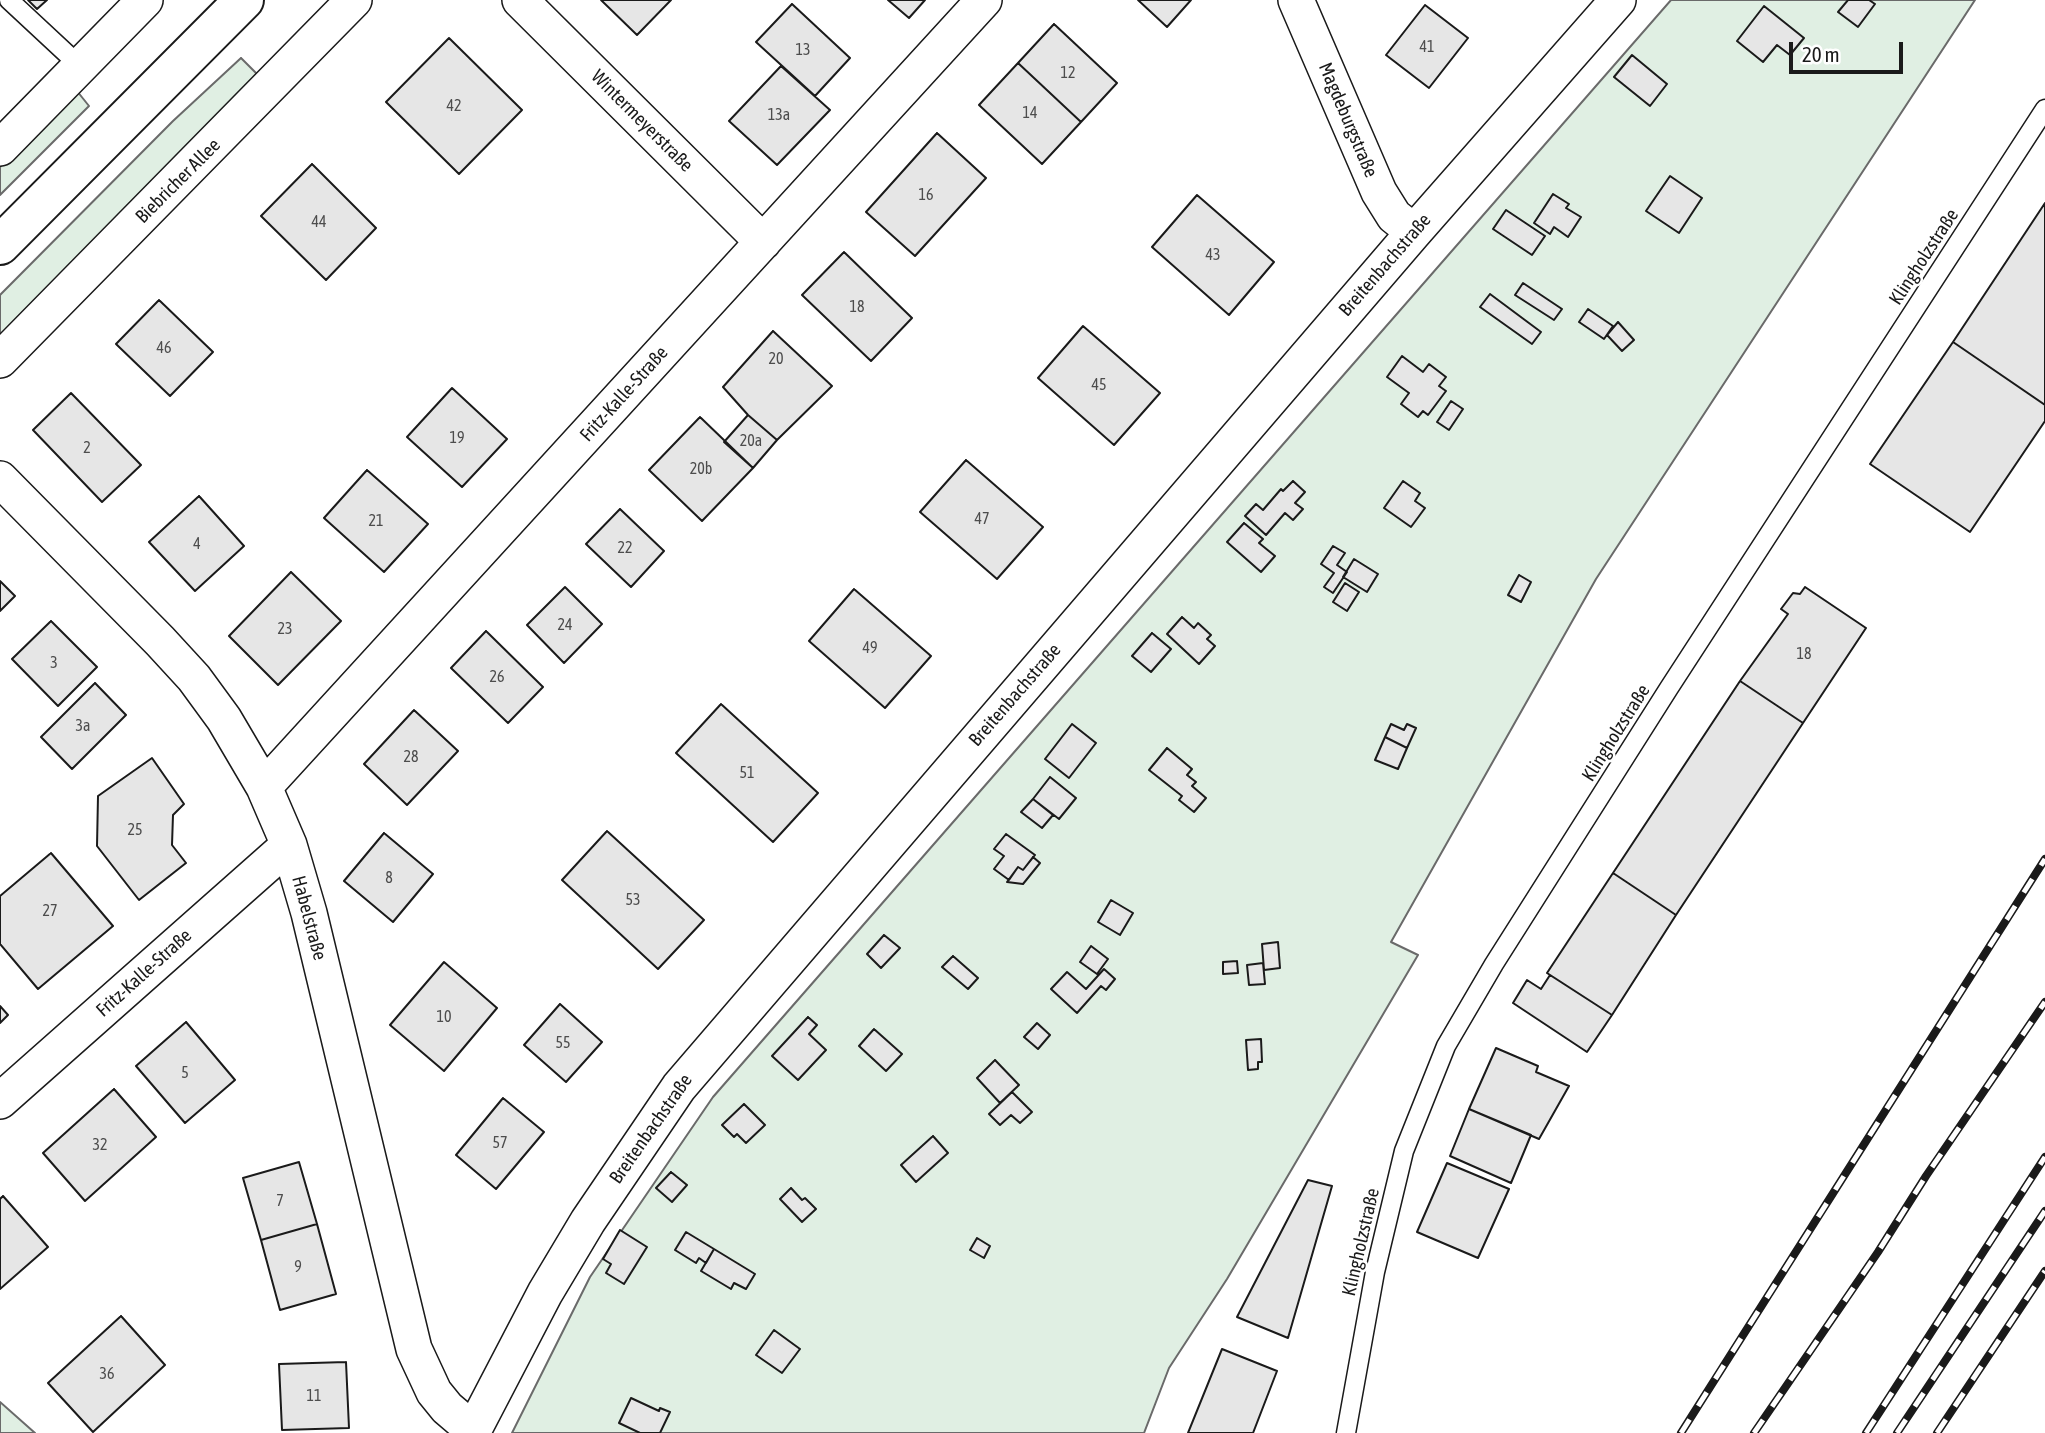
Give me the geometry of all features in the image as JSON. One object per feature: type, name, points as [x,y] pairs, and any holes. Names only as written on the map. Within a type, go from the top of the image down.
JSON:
[{"type":"main road","points":[[0,245],[244,0]]},
{"type":"street","points":[[0,148],[145,0]]},
{"type":"street","name":"Biebricher Allee","points":[[0,360],[354,0]]},
{"type":"street","name":"Wintermeyerstraße","points":[[520,0],[763,242]]},
{"type":"street","name":"Fritz-Kalle-Straße","points":[[264,787],[984,0]]},
{"type":"street","name":"Magdeburgstraße","points":[[1296,0],[1379,192],[1394,216],[1414,232]]},
{"type":"street","name":"Breitenbachstraße","points":[[473,1432],[545,1293],[588,1221],[679,1087],[1414,232],[1618,0]]},
{"type":"street","name":"Habelstraße","points":[[0,479],[160,640],[194,678],[224,719],[264,787],[289,845],[309,913],[414,1349],[434,1392],[473,1432]]},
{"type":"street","name":"Fritz-Kalle-Straße","points":[[0,1101],[289,845]]},
{"type":"lane","points":[[9,0],[81,67]]},
{"type":"lane","name":"Klingholzstraße","points":[[1346,1433],[1375,1272],[1404,1152],[1446,1046],[1494,964],[1669,688],[2045,109]]},
{"type":"green space","points":[[1671,0],[1975,0],[1596,579],[1391,942],[1418,955],[1227,1279],[1169,1368],[1144,1433],[512,1433],[590,1277],[713,1097]]},
{"type":"green space","points":[[241,58],[261,78],[0,337],[0,295],[173,121]]},
{"type":"green space","points":[[77,91],[89,106],[0,195],[0,167]]},
{"type":"green space","points":[[0,1402],[35,1433],[0,1433]]},
{"type":"building","points":[[28,0],[47,0],[37,9]]},
{"type":"building","points":[[601,0],[671,0],[637,35]]},
{"type":"building","points":[[888,0],[925,0],[909,18]]},
{"type":"building","points":[[1138,0],[1191,0],[1167,27]]},
{"type":"building","points":[[1848,0],[1869,0],[1875,4],[1858,27],[1838,12]]},
{"type":"building","points":[[792,4],[850,58],[815,96],[756,42]]},
{"type":"building","points":[[1425,5],[1468,38],[1429,88],[1386,55]]},
{"type":"building","points":[[1764,6],[1804,38],[1790,55],[1777,45],[1763,62],[1737,41]]},
{"type":"building","points":[[1054,24],[1117,83],[1081,122],[1018,63]]},
{"type":"building","points":[[449,38],[522,110],[459,174],[386,102]]},
{"type":"building","points":[[1632,55],[1667,84],[1650,106],[1614,77]]},
{"type":"building","points":[[1018,63],[1081,122],[1042,164],[979,105]]},
{"type":"building","points":[[781,66],[830,110],[777,165],[729,121]]},
{"type":"building","points":[[937,133],[986,178],[915,256],[866,212]]},
{"type":"building","points":[[312,164],[376,228],[326,280],[261,216]]},
{"type":"building","points":[[1670,176],[1702,198],[1679,233],[1646,211]]},
{"type":"building","points":[[1553,194],[1569,204],[1566,208],[1581,217],[1568,237],[1554,227],[1550,234],[1534,223]]},
{"type":"building","points":[[1197,195],[1274,262],[1229,315],[1152,247]]},
{"type":"building","points":[[2045,203],[2045,405],[1953,342]]},
{"type":"building","points":[[1506,210],[1545,236],[1532,255],[1493,229]]},
{"type":"building","points":[[844,252],[912,318],[871,361],[802,295]]},
{"type":"building","points":[[1523,283],[1562,309],[1554,320],[1515,295]]},
{"type":"building","points":[[1490,294],[1541,332],[1532,344],[1480,307]]},
{"type":"building","points":[[159,300],[213,352],[170,396],[116,344]]},
{"type":"building","points":[[1588,309],[1613,326],[1604,339],[1579,322]]},
{"type":"building","points":[[1618,322],[1634,340],[1622,351],[1607,335]]},
{"type":"building","points":[[1083,326],[1160,393],[1114,445],[1038,378]]},
{"type":"building","points":[[773,331],[832,386],[777,440],[748,415],[723,387]]},
{"type":"building","points":[[1953,342],[2045,405],[2045,421],[1970,532],[1870,464]]},
{"type":"building","points":[[1402,356],[1423,372],[1429,364],[1446,377],[1439,386],[1446,391],[1428,415],[1423,411],[1418,417],[1401,404],[1409,393],[1387,377]]},
{"type":"building","points":[[452,388],[507,439],[462,487],[407,437]]},
{"type":"building","points":[[71,393],[141,465],[102,502],[33,430]]},
{"type":"building","points":[[1451,401],[1463,409],[1449,430],[1437,422]]},
{"type":"building","points":[[748,415],[777,440],[753,468],[724,442]]},
{"type":"building","points":[[700,417],[753,468],[702,521],[649,470]]},
{"type":"building","points":[[966,460],[1043,527],[997,579],[920,512]]},
{"type":"building","points":[[367,470],[428,524],[384,572],[324,518]]},
{"type":"building","points":[[1293,481],[1305,492],[1295,503],[1303,509],[1293,520],[1285,513],[1266,535],[1245,516],[1256,504],[1263,510],[1281,489],[1283,491]]},
{"type":"building","points":[[1403,481],[1420,493],[1415,501],[1425,508],[1411,527],[1384,508]]},
{"type":"building","points":[[199,496],[244,546],[195,591],[149,542]]},
{"type":"building","points":[[620,509],[664,551],[631,587],[586,544]]},
{"type":"building","points":[[1244,523],[1263,539],[1259,543],[1275,556],[1261,572],[1227,542]]},
{"type":"building","points":[[1333,546],[1345,553],[1337,565],[1347,572],[1333,593],[1324,587],[1334,573],[1321,564]]},
{"type":"building","points":[[1354,559],[1378,574],[1367,592],[1343,577]]},
{"type":"building","points":[[291,572],[341,621],[278,685],[229,636]]},
{"type":"building","points":[[1519,575],[1531,582],[1521,602],[1508,595]]},
{"type":"building","points":[[0,581],[15,596],[0,611]]},
{"type":"building","points":[[1345,583],[1359,592],[1347,611],[1333,602]]},
{"type":"building","points":[[565,587],[602,624],[564,663],[527,625]]},
{"type":"building","points":[[1805,587],[1866,628],[1803,723],[1740,681],[1788,614],[1781,609],[1793,593],[1800,594]]},
{"type":"building","points":[[854,589],[931,656],[885,708],[809,641]]},
{"type":"building","points":[[1182,617],[1194,628],[1198,623],[1211,635],[1207,639],[1215,646],[1199,664],[1167,634]]},
{"type":"building","points":[[51,621],[97,667],[58,706],[12,659]]},
{"type":"building","points":[[486,631],[543,687],[508,723],[451,668]]},
{"type":"building","points":[[1152,633],[1171,649],[1151,672],[1132,656]]},
{"type":"building","points":[[1740,681],[1803,723],[1676,915],[1613,873]]},
{"type":"building","points":[[95,683],[126,715],[72,769],[41,737]]},
{"type":"building","points":[[721,704],[818,793],[773,842],[676,753]]},
{"type":"building","points":[[414,710],[458,751],[407,805],[364,764]]},
{"type":"building","points":[[1072,724],[1096,743],[1069,778],[1045,759]]},
{"type":"building","points":[[1391,724],[1404,730],[1407,724],[1416,728],[1407,748],[1385,737]]},
{"type":"building","points":[[1385,737],[1407,748],[1398,769],[1375,760]]},
{"type":"building","points":[[1167,748],[1192,769],[1187,775],[1196,782],[1192,786],[1206,798],[1194,812],[1179,800],[1182,796],[1149,770]]},
{"type":"building","points":[[152,758],[184,804],[173,815],[172,845],[186,863],[139,900],[97,846],[98,796]]},
{"type":"building","points":[[1050,777],[1076,798],[1059,819],[1033,799]]},
{"type":"building","points":[[1033,799],[1053,815],[1042,828],[1021,812]]},
{"type":"building","points":[[607,831],[704,920],[658,969],[562,880]]},
{"type":"building","points":[[384,833],[433,874],[393,922],[344,881]]},
{"type":"building","points":[[1006,834],[1035,855],[1023,870],[1018,867],[1009,880],[994,869],[1004,856],[994,849]]},
{"type":"building","points":[[51,853],[113,926],[38,989],[0,944],[0,896]]},
{"type":"building","points":[[1033,857],[1040,863],[1023,884],[1007,882],[1018,867],[1023,870]]},
{"type":"building","points":[[1613,873],[1676,915],[1612,1015],[1547,973]]},
{"type":"building","points":[[1111,900],[1133,913],[1120,935],[1098,922]]},
{"type":"building","points":[[884,935],[900,948],[881,968],[867,954]]},
{"type":"building","points":[[1278,942],[1280,968],[1264,970],[1262,944]]},
{"type":"building","points":[[1091,946],[1108,959],[1097,974],[1080,962]]},
{"type":"building","points":[[953,956],[978,978],[968,989],[942,967]]},
{"type":"building","points":[[1237,961],[1238,973],[1223,974],[1223,962]]},
{"type":"building","points":[[444,962],[497,1008],[444,1071],[390,1025]]},
{"type":"building","points":[[1263,963],[1265,984],[1249,985],[1247,965]]},
{"type":"building","points":[[1104,969],[1115,979],[1106,990],[1101,986],[1077,1013],[1051,989],[1067,972],[1086,989]]},
{"type":"building","points":[[1550,975],[1612,1015],[1587,1052],[1513,1003],[1527,980],[1541,989]]},
{"type":"building","points":[[560,1004],[602,1042],[566,1082],[524,1045]]},
{"type":"building","points":[[0,1006],[8,1015],[0,1023]]},
{"type":"building","points":[[808,1017],[817,1025],[809,1034],[826,1050],[798,1080],[772,1056]]},
{"type":"building","points":[[186,1022],[235,1080],[185,1123],[136,1066]]},
{"type":"building","points":[[1037,1023],[1050,1035],[1038,1049],[1024,1037]]},
{"type":"building","points":[[874,1029],[902,1054],[886,1071],[859,1046]]},
{"type":"building","points":[[1261,1039],[1262,1062],[1258,1062],[1258,1069],[1248,1070],[1246,1040]]},
{"type":"building","points":[[1496,1048],[1538,1066],[1536,1072],[1569,1086],[1539,1139],[1469,1109]]},
{"type":"building","points":[[995,1060],[1019,1085],[1000,1103],[977,1078]]},
{"type":"building","points":[[114,1089],[156,1137],[85,1201],[43,1153]]},
{"type":"building","points":[[1012,1092],[1032,1112],[1020,1123],[1011,1115],[1000,1125],[989,1114]]},
{"type":"building","points":[[503,1098],[544,1132],[496,1189],[456,1155]]},
{"type":"building","points":[[744,1104],[765,1125],[746,1143],[737,1134],[734,1137],[722,1125]]},
{"type":"building","points":[[1469,1109],[1531,1135],[1511,1183],[1450,1156]]},
{"type":"building","points":[[933,1136],[948,1153],[916,1182],[901,1165]]},
{"type":"building","points":[[299,1162],[317,1224],[261,1240],[243,1178]]},
{"type":"building","points":[[1447,1163],[1509,1189],[1478,1258],[1417,1232]]},
{"type":"building","points":[[671,1172],[687,1185],[672,1202],[656,1188]]},
{"type":"building","points":[[1308,1180],[1332,1186],[1288,1338],[1237,1317]]},
{"type":"building","points":[[791,1188],[802,1200],[805,1198],[816,1209],[802,1222],[780,1199]]},
{"type":"building","points":[[3,1196],[48,1247],[0,1289],[0,1199]]},
{"type":"building","points":[[317,1224],[336,1294],[280,1310],[261,1240]]},
{"type":"building","points":[[620,1230],[647,1247],[624,1284],[606,1273],[611,1264],[603,1259]]},
{"type":"building","points":[[686,1232],[714,1249],[706,1263],[699,1258],[696,1263],[675,1250]]},
{"type":"building","points":[[977,1238],[990,1246],[984,1258],[970,1250]]},
{"type":"building","points":[[714,1249],[755,1274],[746,1289],[734,1283],[731,1289],[701,1271]]},
{"type":"building","points":[[121,1316],[165,1365],[93,1432],[48,1383]]},
{"type":"building","points":[[774,1330],[800,1349],[782,1373],[756,1355]]},
{"type":"building","points":[[1222,1349],[1277,1371],[1253,1433],[1188,1433]]},
{"type":"building","points":[[346,1362],[349,1428],[282,1430],[279,1364]]},
{"type":"building","points":[[631,1398],[659,1411],[660,1408],[670,1412],[660,1433],[640,1433],[619,1423]]},
{"type":"railway","points":[[1681,1433],[2045,859]]},
{"type":"railway","points":[[1754,1433],[2045,1002]]},
{"type":"railway","points":[[1866,1433],[2045,1157]]},
{"type":"railway","points":[[1897,1433],[2045,1211]]},
{"type":"railway","points":[[1937,1433],[2045,1271]]}]
